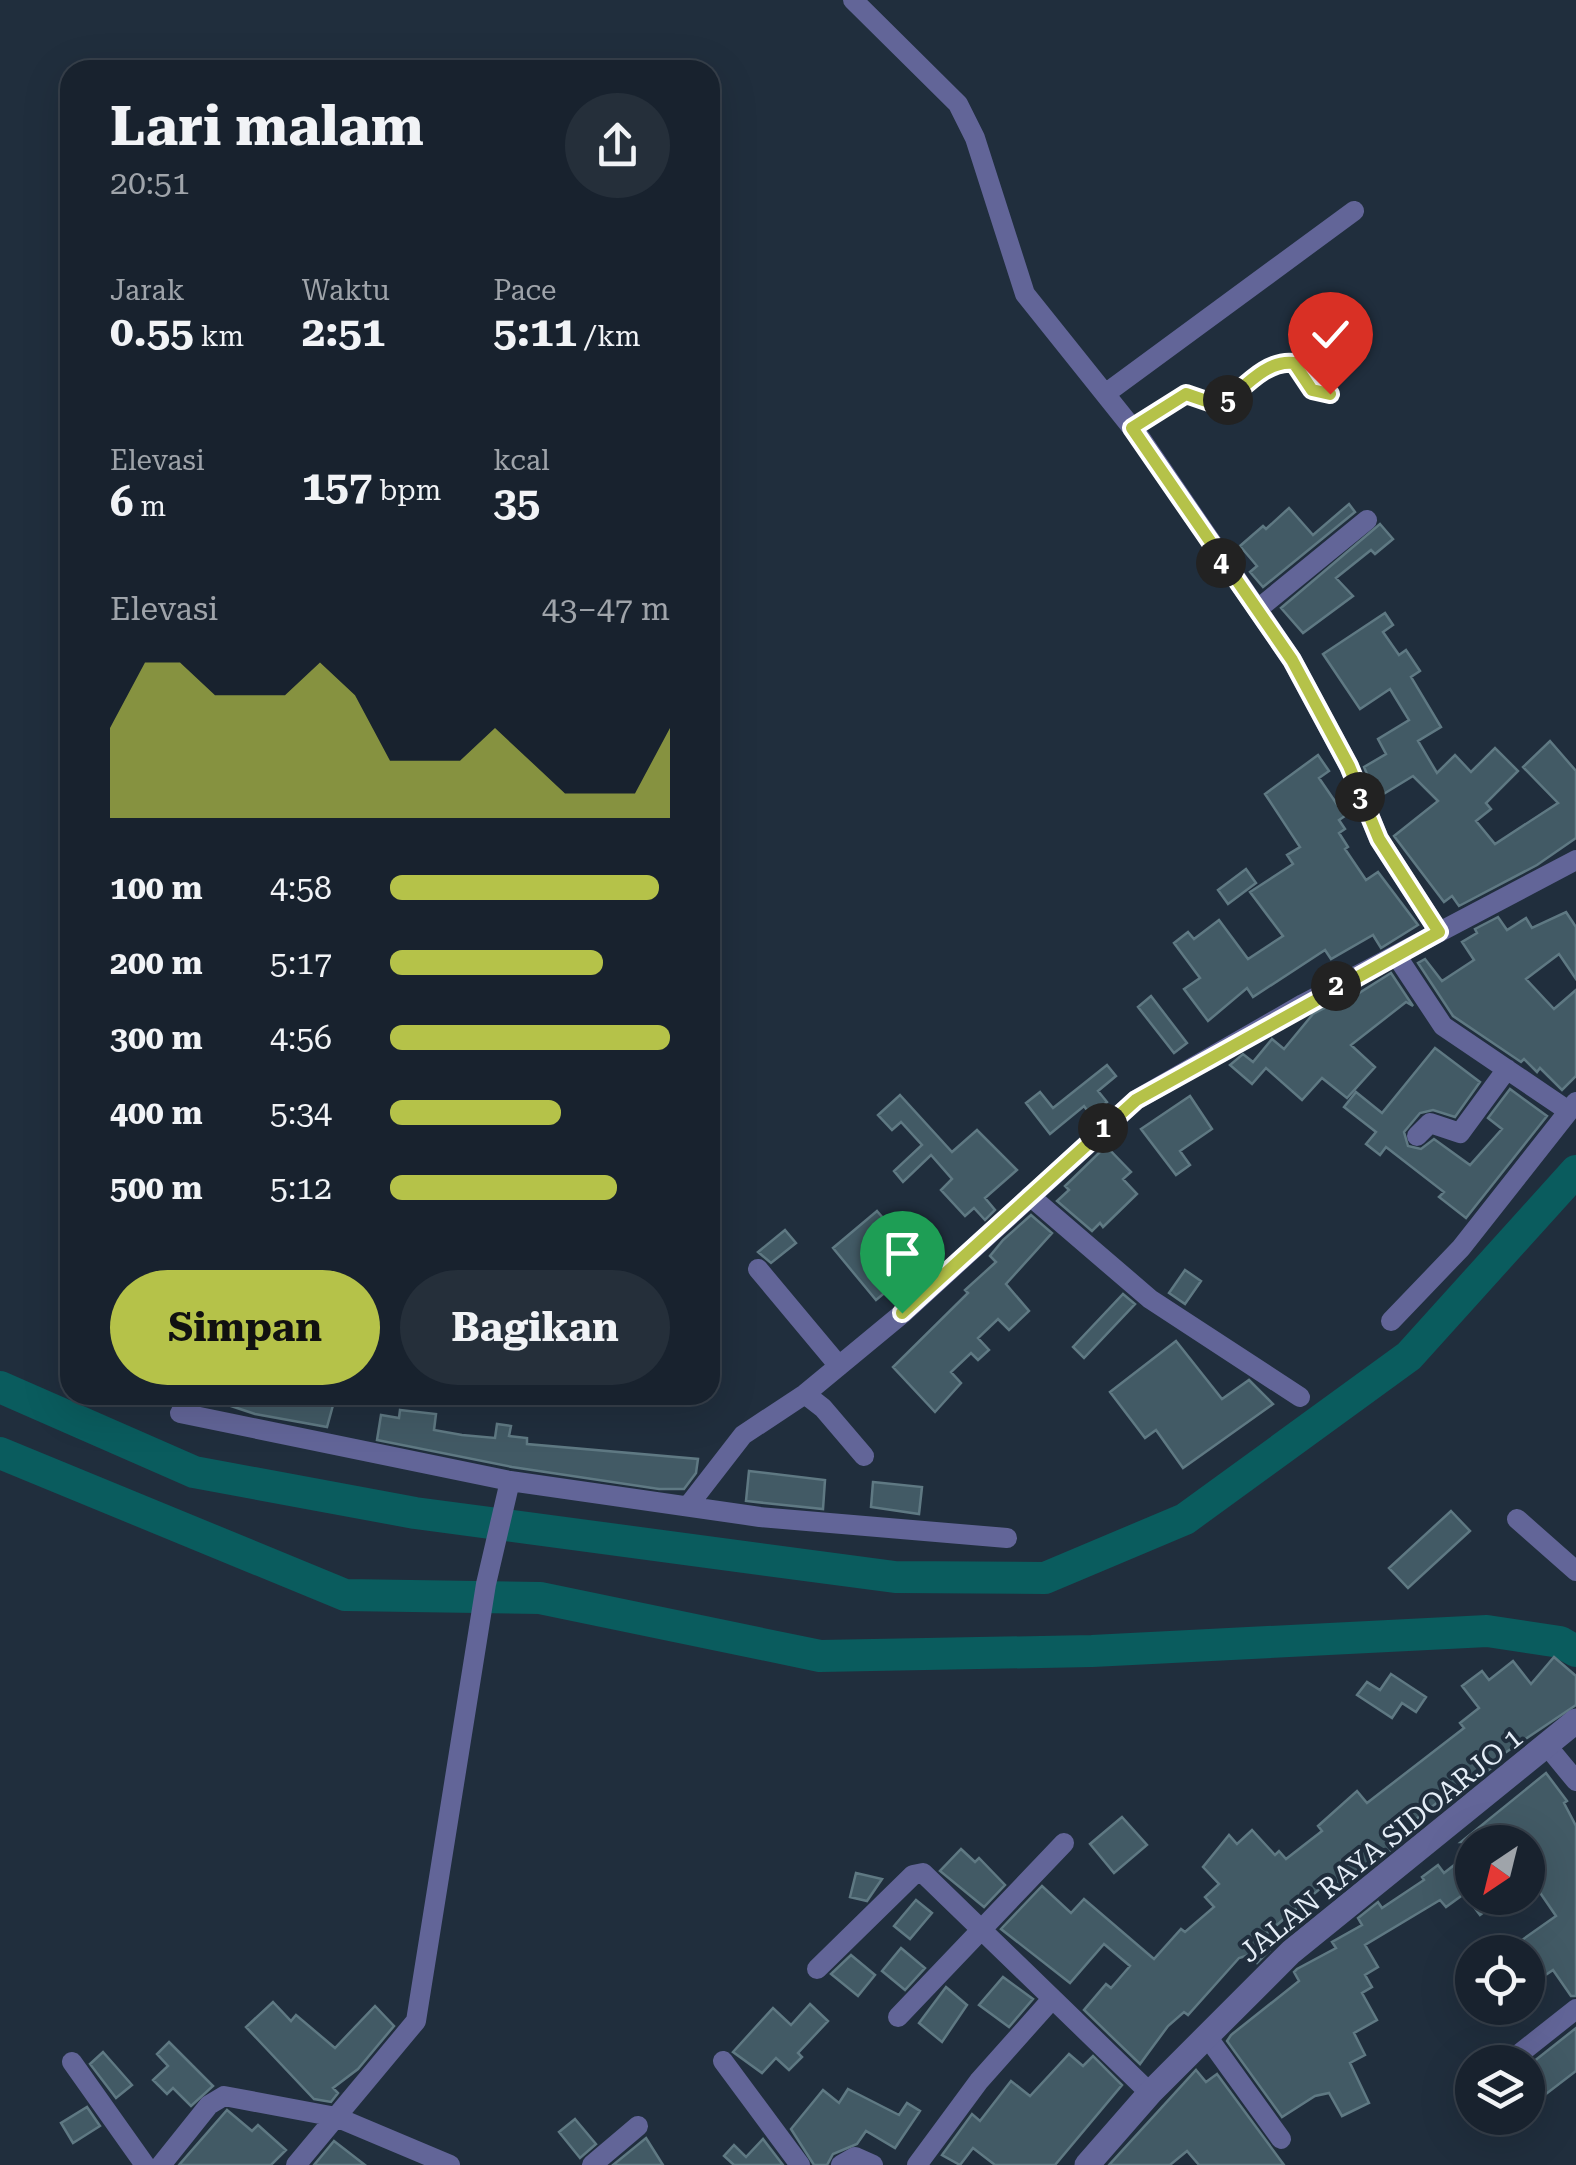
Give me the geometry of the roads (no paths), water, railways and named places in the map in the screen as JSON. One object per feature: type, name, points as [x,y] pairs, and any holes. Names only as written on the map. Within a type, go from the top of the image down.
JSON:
[{"type":"street","points":[[852,0],[958,104],[974,138],[1026,294],[1132,428],[1258,609],[1326,718],[1379,839],[1439,932]]},
{"type":"street","points":[[1105,394],[1354,210]]},
{"type":"street","points":[[1258,609],[1366,520]]},
{"type":"street","points":[[688,1506],[743,1435],[839,1366],[1136,1100],[1576,860]]},
{"type":"street","points":[[1392,1321],[1461,1248],[1571,1106],[1507,1069],[1439,1021],[1396,955]]},
{"type":"street","points":[[1417,1136],[1430,1124],[1460,1133],[1507,1069]]},
{"type":"street","points":[[1030,1196],[1150,1300],[1300,1397]]},
{"type":"street","points":[[758,1268],[839,1366]]},
{"type":"street","points":[[805,1394],[823,1408],[864,1456]]},
{"type":"street","points":[[180,1413],[508,1489],[760,1517],[1007,1538]]},
{"type":"street","points":[[296,2165],[406,2037],[418,2015],[486,1584],[508,1489]]},
{"type":"street","points":[[1517,1519],[1576,1571]]},
{"type":"street","name":"JALAN RAYA SIDOARJO 1","points":[[1087,2165],[1150,2093],[1290,1952],[1548,1747],[1576,1720]]},
{"type":"street","points":[[1548,1747],[1576,1781]]},
{"type":"street","points":[[898,2017],[1064,1843]]},
{"type":"street","points":[[817,1969],[916,1873],[926,1875],[1150,2093]]},
{"type":"street","points":[[916,2165],[979,2081],[1052,1999]]},
{"type":"street","points":[[1530,2045],[1576,2008]]},
{"type":"street","points":[[1206,2035],[1280,2139]]},
{"type":"street","points":[[724,2061],[800,2165]]},
{"type":"street","points":[[72,2062],[145,2165]]},
{"type":"street","points":[[161,2165],[209,2105],[224,2096],[336,2117],[450,2165]]},
{"type":"street","points":[[592,2165],[638,2126]]},
{"type":"street","points":[[842,2165],[855,2157],[873,2165]]},
{"type":"waterway","points":[[0,1387],[194,1472],[415,1513],[895,1577],[1045,1578],[1185,1519],[1409,1356],[1576,1171]]},
{"type":"waterway","points":[[0,1453],[345,1595],[540,1598],[820,1656],[1092,1651],[1487,1631],[1560,1642],[1576,1651]]}]
